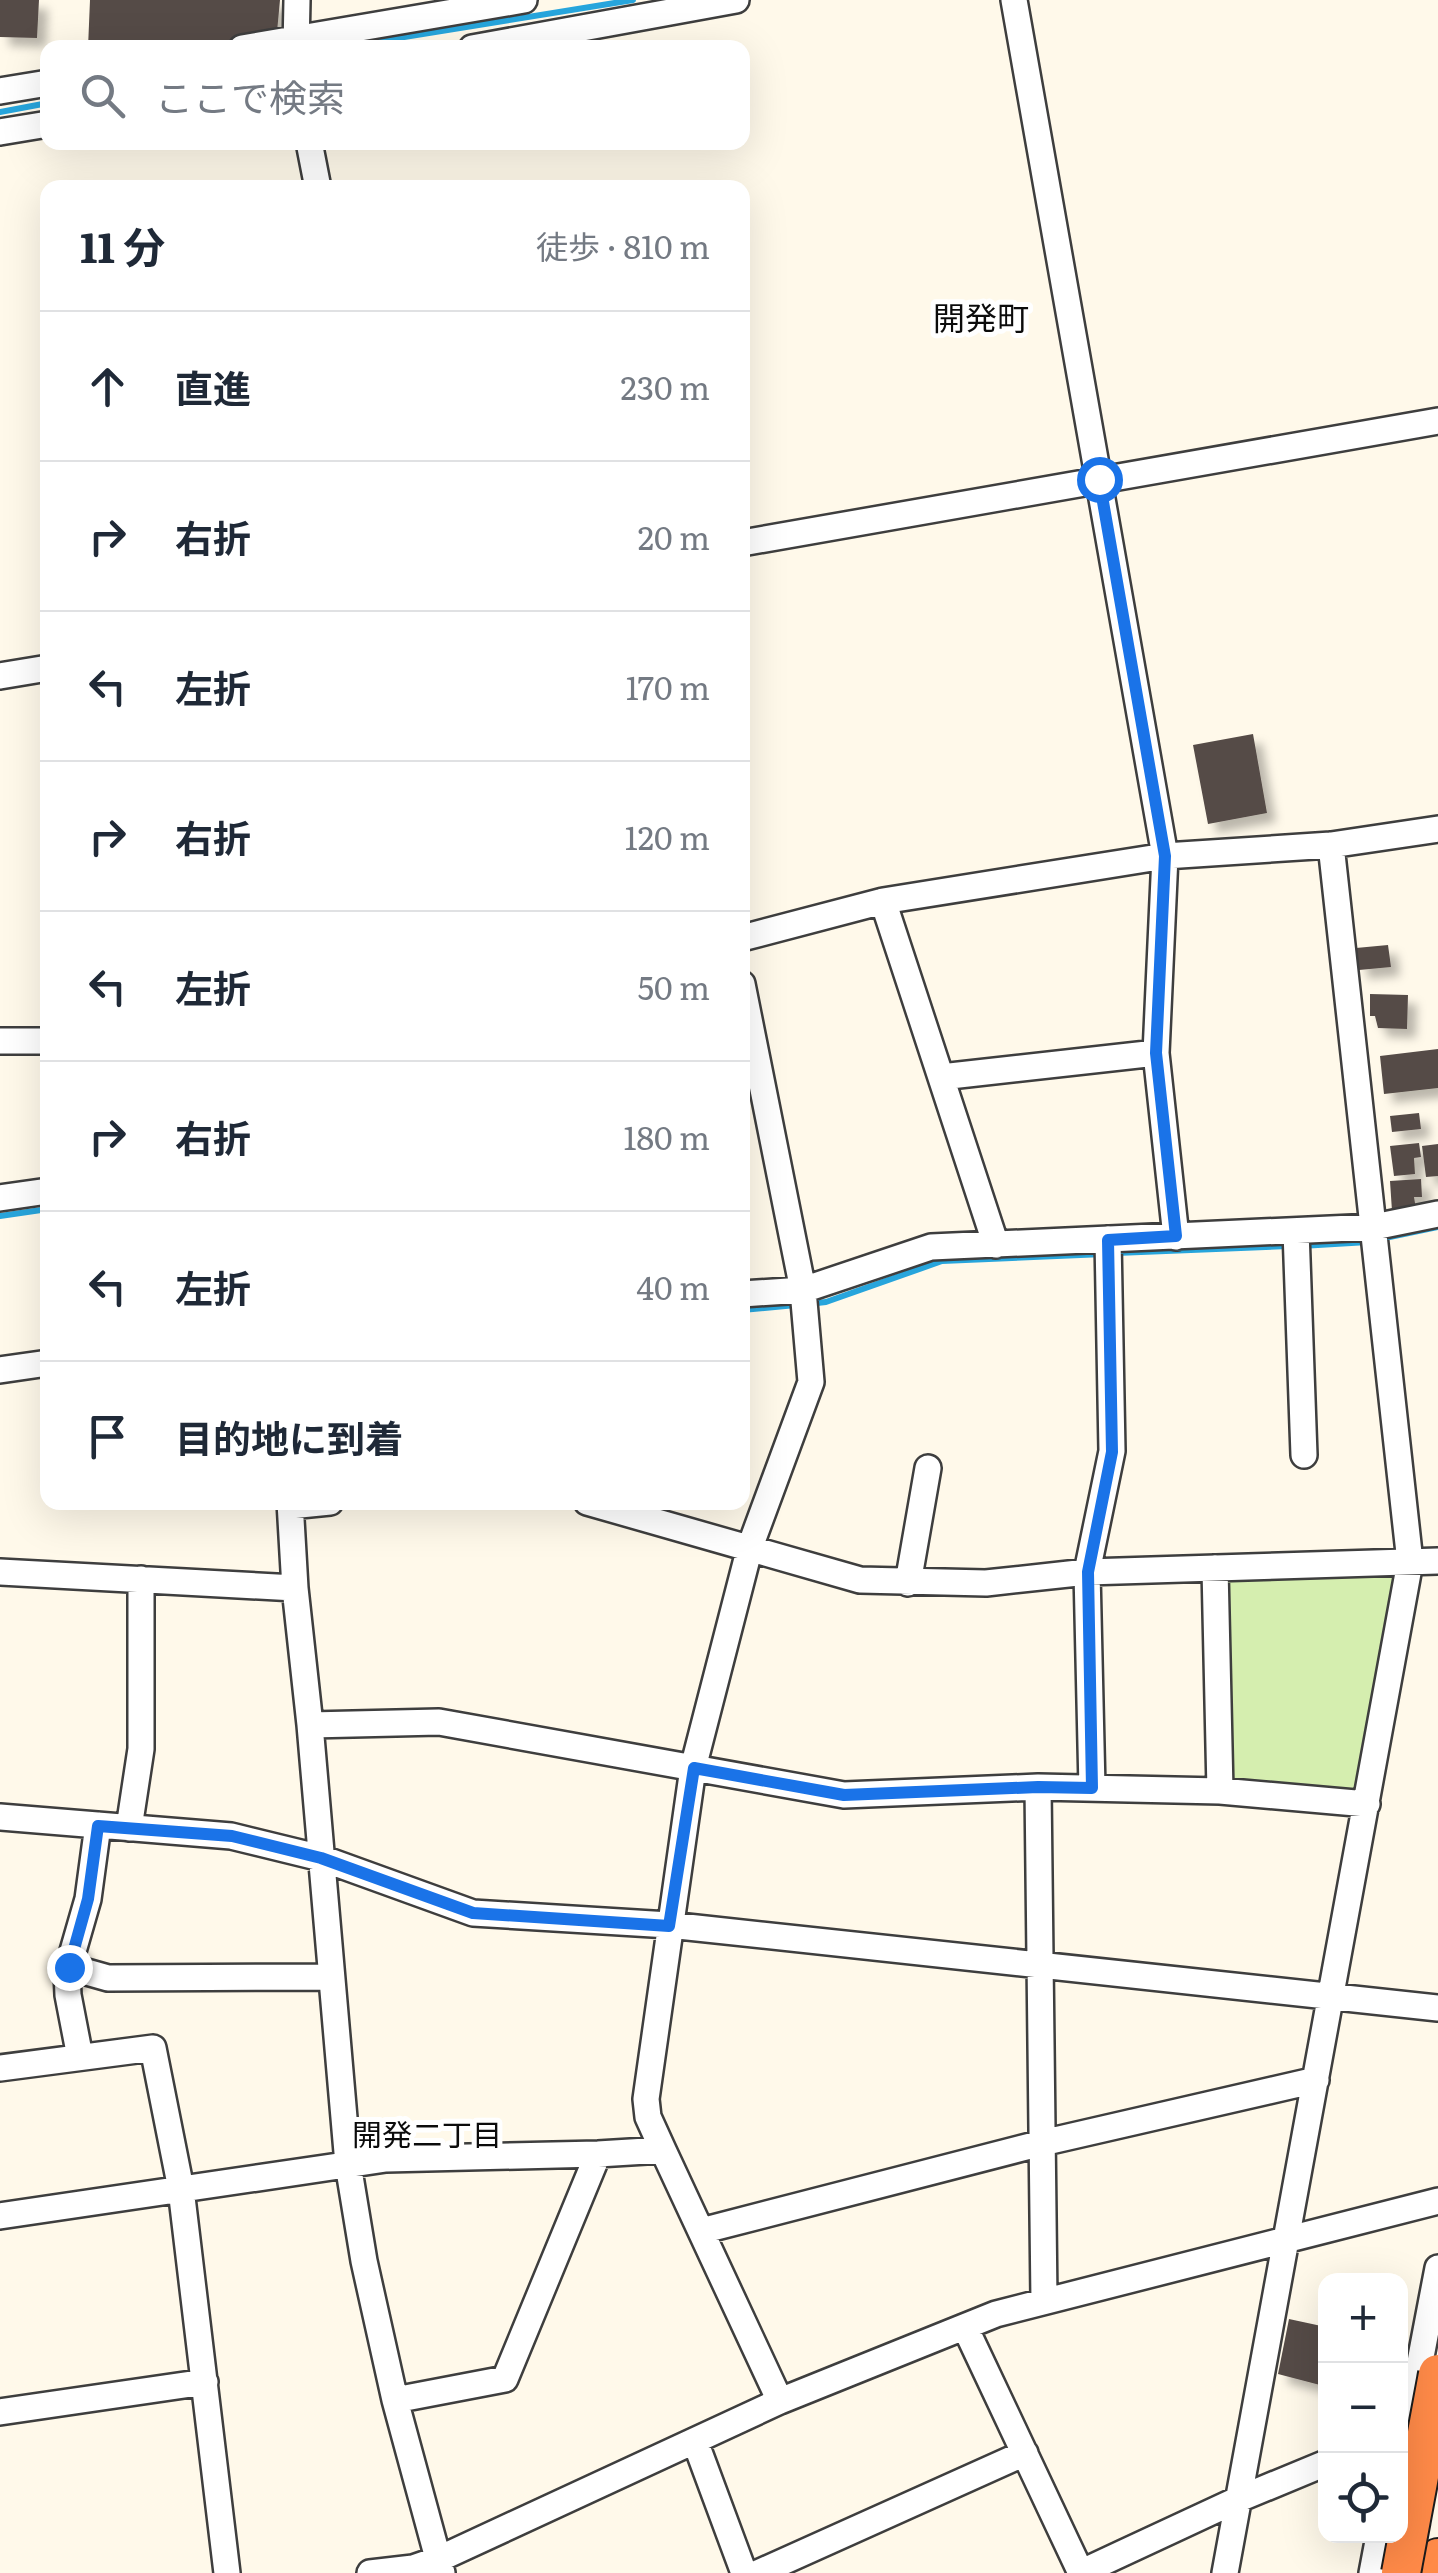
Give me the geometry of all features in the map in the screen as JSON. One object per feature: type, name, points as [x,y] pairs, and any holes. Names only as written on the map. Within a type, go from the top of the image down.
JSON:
[{"type":"highway","points":[[1401,2573],[1438,2374]]},
{"type":"highway","points":[[1435,2573],[1438,2558]]},
{"type":"street","points":[[296,40],[298,0]]},
{"type":"street","points":[[312,40],[524,0]]},
{"type":"street","points":[[516,40],[736,0]]},
{"type":"street","points":[[1014,0],[1165,856],[1156,1053],[1176,1236]]},
{"type":"street","points":[[0,91],[40,84]]},
{"type":"street","points":[[0,132],[40,125]]},
{"type":"street","points":[[311,150],[316,180]]},
{"type":"street","points":[[750,542],[1438,421]]},
{"type":"street","points":[[0,676],[40,669]]},
{"type":"street","points":[[750,936],[883,902],[1165,856],[1330,845],[1438,828]]},
{"type":"street","points":[[1225,2573],[1410,1562],[1330,845]]},
{"type":"street","points":[[883,902],[996,1244]]},
{"type":"street","points":[[0,1041],[40,1041]]},
{"type":"street","points":[[941,1077],[1156,1053]]},
{"type":"street","points":[[750,1067],[754,1108],[803,1290],[811,1382],[750,1547],[694,1768],[646,2099],[648,2118],[662,2150],[780,2401]]},
{"type":"street","points":[[0,1198],[40,1192]]},
{"type":"street","points":[[750,1293],[803,1290],[931,1248],[1374,1228],[1438,1214]]},
{"type":"street","points":[[1296,1231],[1304,1456]]},
{"type":"street","points":[[1092,1788],[1088,1572],[1112,1452],[1108,1240]]},
{"type":"street","points":[[0,1370],[40,1364]]},
{"type":"street","points":[[908,1584],[928,1468]]},
{"type":"street","points":[[290,1510],[294,1588],[310,1725],[348,2164],[364,2261],[395,2400],[440,2566]]},
{"type":"street","points":[[666,1513],[750,1547],[860,1580],[908,1584],[986,1583],[1088,1572],[1438,1561]]},
{"type":"street","points":[[1216,1568],[1220,1790]]},
{"type":"street","points":[[0,1572],[294,1588]]},
{"type":"street","points":[[129,1828],[142,1749],[141,1580]]},
{"type":"street","points":[[310,1725],[439,1722],[844,1795],[1038,1787],[1220,1790],[1367,1804]]},
{"type":"street","points":[[1038,1787],[1044,2300]]},
{"type":"street","points":[[0,1817],[232,1836],[321,1858],[473,1913],[669,1926],[1438,2008]]},
{"type":"street","points":[[80,2058],[68,1994],[69,1967],[88,1899],[98,1826]]},
{"type":"street","points":[[69,1967],[108,1978],[332,1978]]},
{"type":"street","points":[[0,2068],[154,2048],[181,2189],[228,2573]]},
{"type":"street","points":[[700,2231],[1042,2143],[1316,2080]]},
{"type":"street","points":[[0,2216],[386,2159],[662,2150]]},
{"type":"street","points":[[395,2400],[505,2380],[598,2154]]},
{"type":"street","points":[[370,2573],[440,2566],[780,2401],[965,2327],[1044,2300],[1438,2201]]},
{"type":"street","points":[[1408,2413],[1438,2268]]},
{"type":"street","points":[[965,2327],[1081,2573],[1318,2466]]},
{"type":"street","points":[[0,2412],[206,2382]]},
{"type":"street","points":[[1408,2436],[1438,2430]]},
{"type":"street","points":[[695,2440],[744,2573]]},
{"type":"street","points":[[758,2573],[1024,2453]]},
{"type":"street","points":[[1372,2573],[1378,2543]]},
{"type":"green space","points":[[1402,1563],[1367,1804],[1220,1791],[1221,1568]]},
{"type":"building","points":[[0,0],[39,0],[37,38],[0,37]]},
{"type":"building","points":[[90,0],[280,0],[277,32],[238,40],[88,40]]},
{"type":"building","points":[[1253,734],[1267,813],[1208,824],[1193,745]]},
{"type":"building","points":[[1388,945],[1391,967],[1359,970],[1356,948]]},
{"type":"building","points":[[1370,994],[1408,995],[1407,1029],[1378,1028],[1375,1016],[1370,1016]]},
{"type":"building","points":[[1438,1049],[1438,1088],[1384,1094],[1380,1056]]},
{"type":"building","points":[[1419,1113],[1421,1129],[1392,1132],[1390,1116]]},
{"type":"building","points":[[1419,1143],[1421,1157],[1414,1158],[1415,1174],[1394,1176],[1390,1146]]},
{"type":"building","points":[[1438,1144],[1438,1176],[1426,1177],[1422,1146]]},
{"type":"building","points":[[1421,1179],[1422,1197],[1414,1197],[1416,1209],[1392,1211],[1390,1181]]},
{"type":"building","points":[[1289,2319],[1318,2325],[1318,2384],[1278,2374]]},
{"type":"waterway","points":[[386,40],[633,0]]},
{"type":"waterway","points":[[0,112],[40,104]]},
{"type":"waterway","points":[[0,1216],[40,1210]]},
{"type":"waterway","points":[[1380,1239],[1438,1227]]},
{"type":"waterway","points":[[1301,1246],[1368,1242]]},
{"type":"waterway","points":[[1116,1253],[1288,1246]]},
{"type":"waterway","points":[[808,1304],[826,1302],[942,1261],[1104,1254]]},
{"type":"waterway","points":[[750,1309],[796,1305]]},
{"type":"district","name":"開発町","points":[[981,319]]},
{"type":"district","name":"開発二丁目","points":[[427,2136]]},
{"type":"route","points":[[69,1967],[88,1899],[98,1826],[232,1836],[321,1858],[473,1913],[669,1926],[694,1768],[844,1795],[1092,1788],[1088,1572],[1112,1452],[1108,1240],[1176,1236],[1156,1053],[1165,856],[1099,479]]}]
